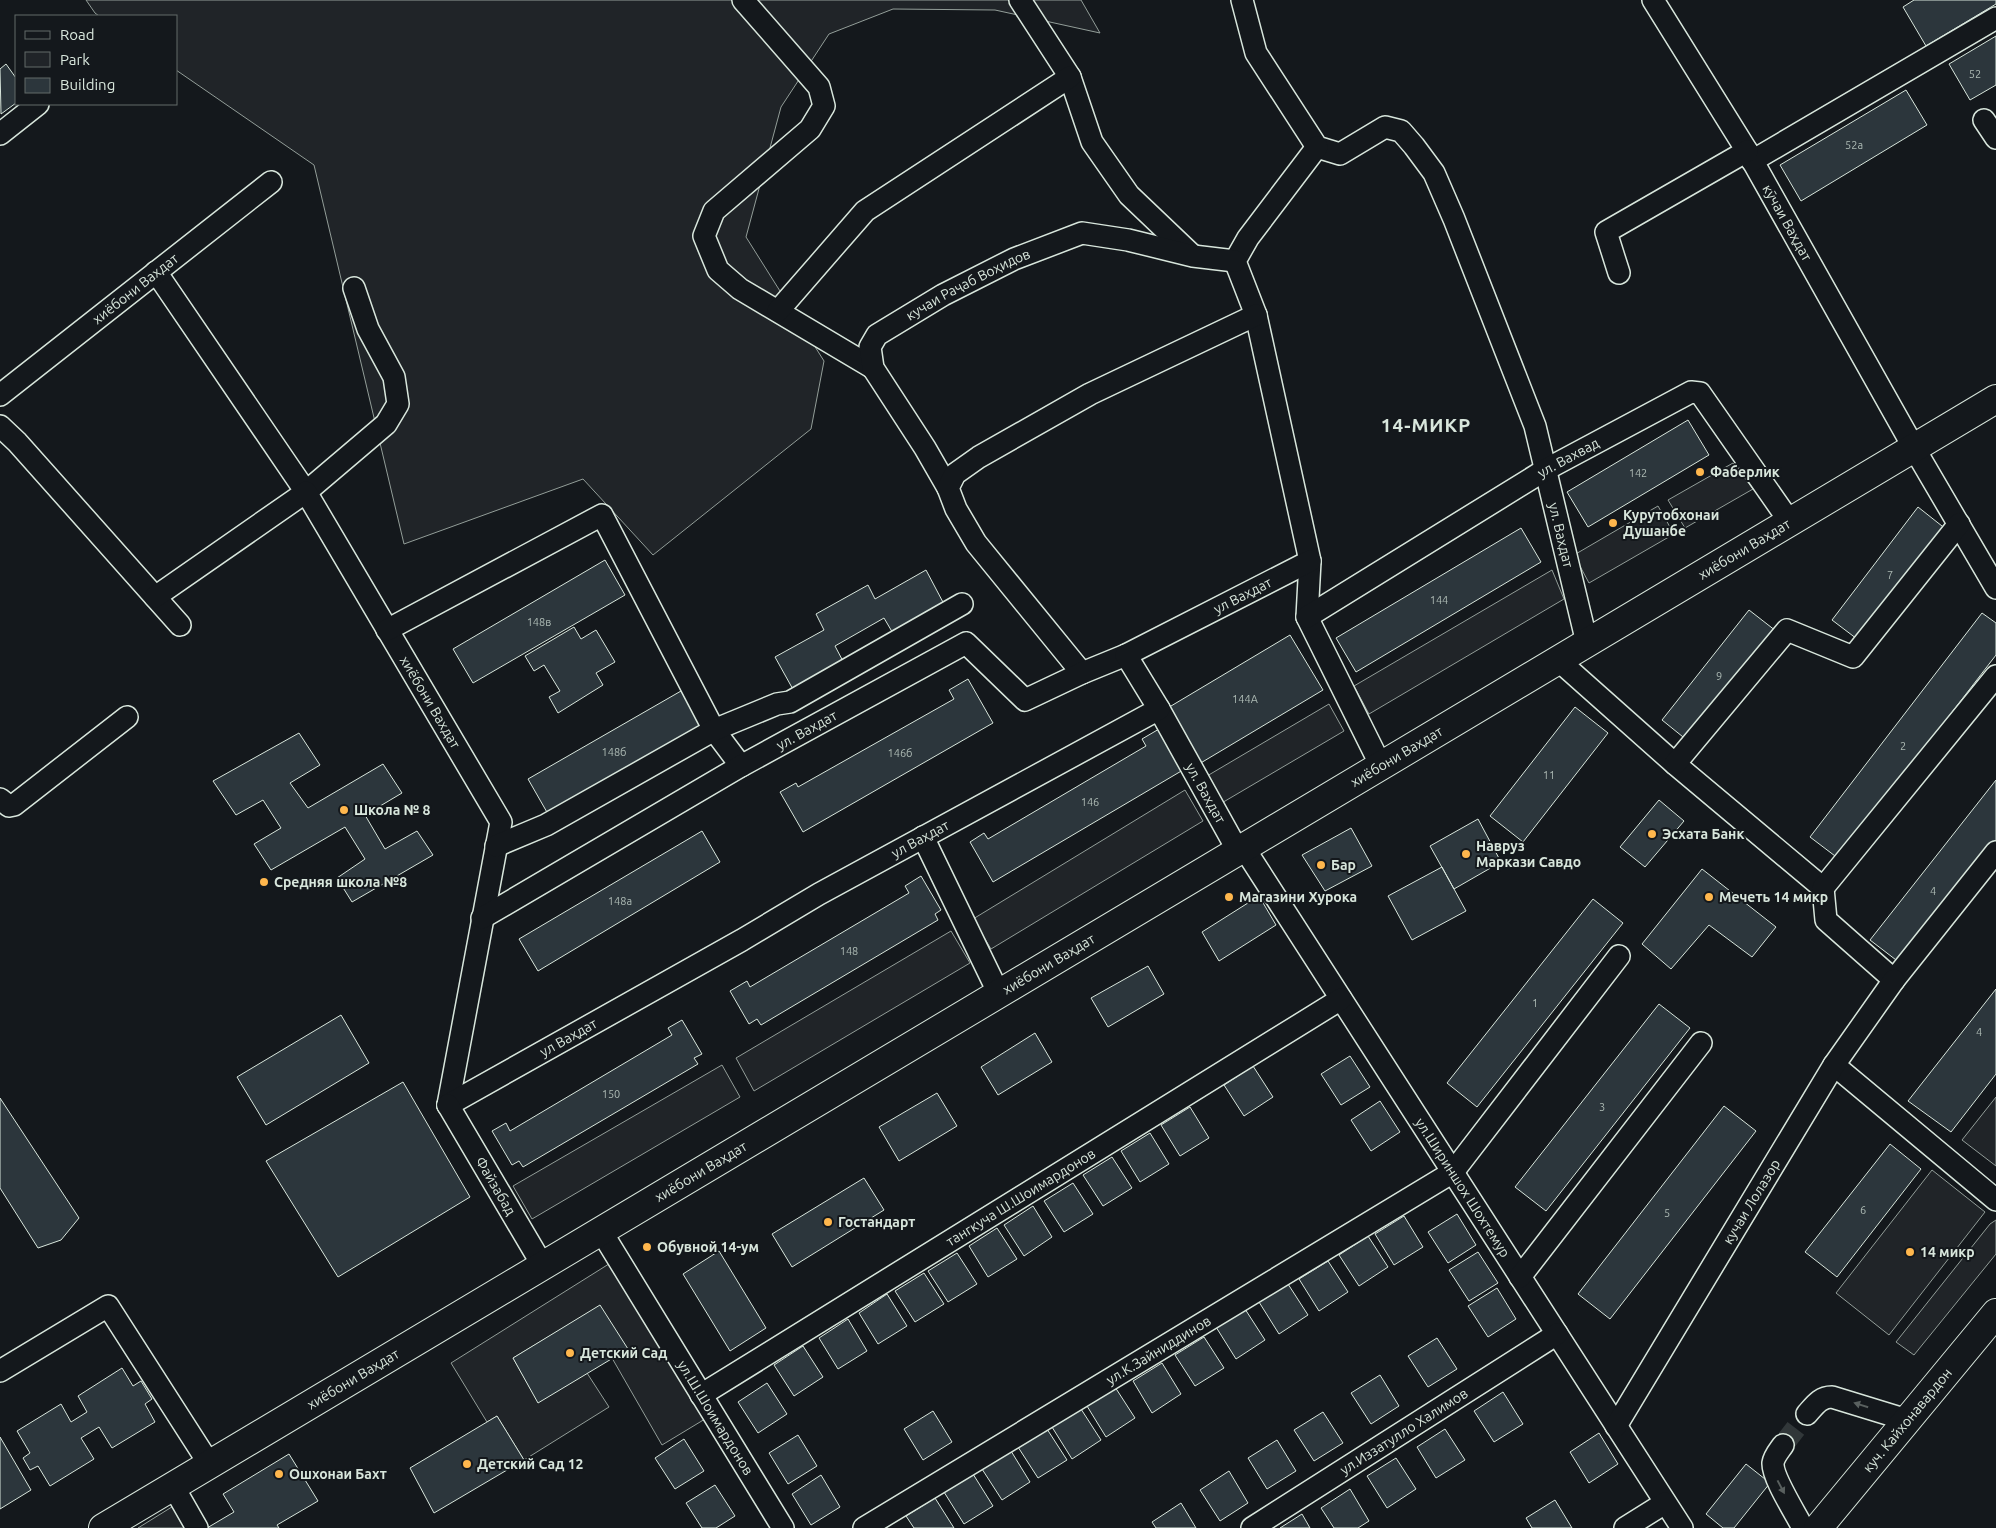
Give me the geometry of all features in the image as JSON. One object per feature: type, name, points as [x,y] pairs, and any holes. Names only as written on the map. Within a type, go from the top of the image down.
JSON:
[{"type":"main road","name":"хиёбони Ваҳдат","points":[[103,1528],[1996,399]]},
{"type":"main road","name":"куч. Кайхонавардон","points":[[1818,1528],[1996,1313]]},
{"type":"street","points":[[743,0],[819,88],[824,106],[810,129],[714,211],[704,236],[718,270],[740,289],[873,368]]},
{"type":"street","points":[[1020,0],[1070,77],[1092,142],[1128,195],[1193,256]]},
{"type":"street","points":[[1242,0],[1256,53],[1317,147],[1248,238],[1235,261],[1256,315],[1310,561],[1307,617],[1382,766]]},
{"type":"street","name":"кӯчаи Ваҳдат","points":[[1653,0],[1750,156],[1962,530]]},
{"type":"street","points":[[1619,273],[1606,232],[1750,156],[1996,18]]},
{"type":"street","points":[[778,312],[865,211],[1070,77]]},
{"type":"street","points":[[0,134],[37,105]]},
{"type":"street","points":[[1984,120],[1996,138]]},
{"type":"street","name":"ул. Вахдат","points":[[1317,147],[1340,154],[1385,126],[1400,131],[1434,173],[1454,219],[1535,426],[1587,643]]},
{"type":"street","name":"хиёбони Вахдат","points":[[0,395],[271,182]]},
{"type":"street","name":"кучаи Раҷаб Воҳидов","points":[[1082,673],[976,543],[956,509],[948,488],[873,368],[870,347],[877,335],[943,295],[1005,263],[1082,234],[1128,240],[1193,256],[1235,261]]},
{"type":"street","name":"хиёбони Вахдат","points":[[156,272],[306,492],[501,822],[448,1105]]},
{"type":"street","points":[[155,597],[306,492],[386,424],[398,404],[394,377],[368,329],[354,288]]},
{"type":"street","points":[[948,488],[955,474],[979,457],[1090,394],[1256,315]]},
{"type":"street","name":"ул. Вахвад","points":[[1307,617],[1546,470],[1692,392],[1698,391],[1790,522]]},
{"type":"street","points":[[0,426],[17,442],[180,625]]},
{"type":"street","points":[[387,630],[602,515],[714,730],[741,766]]},
{"type":"street","points":[[1679,767],[1787,630],[1853,657],[1962,530],[1996,588]]},
{"type":"street","name":"ул Ваҳдат","points":[[1126,655],[1310,561]]},
{"type":"street","points":[[496,846],[546,825],[714,730],[777,704],[790,702],[962,604]]},
{"type":"street","name":"ул. Вахдат","points":[[482,918],[741,766],[966,642],[1026,700],[1082,673],[1126,655]]},
{"type":"street","points":[[1126,655],[1158,709]]},
{"type":"street","points":[[1558,660],[1679,767],[1823,888]]},
{"type":"street","points":[[1894,980],[1826,920],[1823,888],[1996,676]]},
{"type":"street","name":"ул. Вахдат","points":[[1158,709],[1241,850]]},
{"type":"street","name":"ул Ваҳдат","points":[[448,1105],[742,940],[819,894],[1158,709]]},
{"type":"street","points":[[0,799],[9,806],[14,805],[127,717]]},
{"type":"street","points":[[923,837],[999,994]]},
{"type":"street","name":"ул.Шириншох Шохтемур","points":[[1241,850],[1341,999],[1682,1528]]},
{"type":"street","name":"кучаи Лолазор","points":[[1616,1426],[1834,1065],[1894,980],[1996,852]]},
{"type":"street","points":[[1452,1172],[1620,956]]},
{"type":"street","name":"тангкуча Ш.Шоимардонов","points":[[701,1394],[1341,999]]},
{"type":"street","points":[[1520,1278],[1701,1043]]},
{"type":"street","points":[[1834,1065],[1996,1200]]},
{"type":"street","name":"Файзабад","points":[[448,1105],[543,1266]]},
{"type":"street","name":"ул.К.Зайниддинов","points":[[864,1528],[1452,1172]]},
{"type":"street","name":"ул.Ш.Шоимардонов","points":[[601,1231],[783,1528]]},
{"type":"street","points":[[0,1371],[108,1306],[210,1464]]},
{"type":"street","name":"ул.Иззатулло Халимов","points":[[1252,1528],[1557,1334]]},
{"type":"street","points":[[1807,1414],[1824,1397],[1832,1397],[1907,1420]]},
{"type":"street","points":[[1783,1445],[1776,1454],[1773,1463],[1774,1474],[1803,1528]]},
{"type":"street","points":[[173,1486],[197,1528]]},
{"type":"street","points":[[1625,1528],[1665,1503]]},
{"type":"green space","points":[[86,0],[1081,0],[1100,33],[995,10],[893,9],[829,34],[781,107],[746,237],[824,361],[811,429],[653,555],[583,479],[404,544],[314,165],[178,71],[178,15],[98,15]]},
{"type":"green space","points":[[1733,463],[1753,489],[1685,528],[1668,500]]},
{"type":"green space","points":[[1658,506],[1674,534],[1589,583],[1574,555]]},
{"type":"green space","points":[[1552,570],[1564,599],[1369,714],[1354,686]]},
{"type":"green space","points":[[1329,704],[1344,731],[1220,804],[1207,776]]},
{"type":"green space","points":[[1185,790],[1203,821],[991,949],[973,919]]},
{"type":"green space","points":[[951,931],[970,963],[754,1091],[736,1058]]},
{"type":"green space","points":[[722,1065],[740,1097],[532,1219],[513,1186]]},
{"type":"green space","points":[[1996,1097],[1996,1166],[1962,1140]]},
{"type":"green space","name":"14 микр","points":[[1932,1170],[1985,1212],[1889,1335],[1836,1293]]},
{"type":"green space","points":[[1996,1220],[1996,1254],[1914,1355],[1896,1342],[1990,1224]]},
{"type":"green space","points":[[612,1262],[705,1419],[662,1445],[612,1358],[600,1306],[513,1358],[538,1402],[587,1373],[609,1407],[524,1460],[497,1416],[487,1422],[451,1363]]},
{"type":"green space","points":[[175,1505],[188,1528],[138,1528]]},
{"type":"building","points":[[1914,0],[1996,0],[1996,4],[1926,46],[1903,7]]},
{"type":"building","points":[[1996,36],[1996,85],[1970,100],[1949,64]]},
{"type":"building","points":[[6,64],[15,77],[15,104],[1,114],[0,69]]},
{"type":"building","points":[[1906,90],[1927,125],[1801,201],[1780,165]]},
{"type":"building","points":[[1688,420],[1709,455],[1588,527],[1567,492]]},
{"type":"building","points":[[1918,507],[1947,530],[1861,642],[1832,620]]},
{"type":"building","points":[[1521,528],[1541,562],[1356,672],[1336,638]]},
{"type":"building","points":[[605,560],[625,595],[473,683],[453,649]]},
{"type":"building","points":[[926,570],[945,606],[894,635],[884,618],[835,646],[845,665],[795,693],[775,657],[824,630],[816,614],[868,585],[875,599]]},
{"type":"building","points":[[1749,610],[1776,631],[1688,741],[1662,720]]},
{"type":"building","points":[[1982,613],[1996,623],[1996,655],[1839,859],[1810,837]]},
{"type":"building","points":[[574,627],[581,639],[596,630],[615,662],[596,673],[603,685],[558,713],[549,697],[560,691],[544,665],[534,671],[525,656]]},
{"type":"building","points":[[1290,635],[1323,690],[1199,764],[1166,709]]},
{"type":"building","points":[[968,679],[993,723],[803,832],[780,792],[796,783],[798,787],[954,699],[949,690]]},
{"type":"building","points":[[681,691],[701,726],[548,814],[528,779]]},
{"type":"building","points":[[1575,707],[1608,733],[1523,842],[1490,816]]},
{"type":"building","points":[[1159,729],[1183,770],[993,882],[970,842],[984,833],[988,839],[1146,746],[1142,739]]},
{"type":"building","points":[[299,733],[320,765],[290,783],[308,808],[383,764],[402,793],[365,815],[385,849],[417,831],[433,855],[352,902],[337,878],[365,859],[345,827],[271,870],[254,844],[281,828],[263,800],[236,815],[213,781]]},
{"type":"building","points":[[1996,780],[1996,842],[1900,963],[1870,940]]},
{"type":"building","name":"Эсхата Банк","points":[[1659,800],[1684,821],[1645,867],[1620,847]]},
{"type":"building","name":"Навруз Маркази Савдо","points":[[1478,819],[1501,862],[1454,889],[1430,846]]},
{"type":"building","points":[[1351,828],[1372,866],[1325,891],[1302,855]]},
{"type":"building","points":[[702,831],[720,862],[538,971],[519,939]]},
{"type":"building","points":[[1442,867],[1466,911],[1412,940],[1388,896]]},
{"type":"building","name":"Мечеть 14 микр","points":[[1702,869],[1776,927],[1752,957],[1709,925],[1671,969],[1642,944]]},
{"type":"building","points":[[921,876],[941,910],[935,914],[938,920],[761,1025],[757,1019],[749,1024],[730,991],[747,981],[750,987],[909,893],[905,886]]},
{"type":"building","points":[[1259,896],[1276,925],[1219,961],[1202,932]]},
{"type":"building","points":[[1593,899],[1623,923],[1477,1107],[1447,1083]]},
{"type":"building","points":[[1148,966],[1164,994],[1108,1027],[1091,998]]},
{"type":"building","points":[[1996,989],[1996,1074],[1951,1132],[1908,1101]]},
{"type":"building","points":[[1659,1004],[1690,1028],[1546,1211],[1515,1187]]},
{"type":"building","points":[[341,1015],[369,1063],[266,1125],[237,1077]]},
{"type":"building","points":[[682,1020],[702,1054],[694,1058],[698,1064],[523,1167],[519,1161],[512,1165],[492,1131],[506,1123],[510,1131],[672,1035],[668,1028]]},
{"type":"building","points":[[1035,1033],[1052,1062],[998,1095],[981,1067]]},
{"type":"building","points":[[1350,1056],[1370,1087],[1341,1105],[1321,1074]]},
{"type":"building","points":[[1253,1066],[1273,1097],[1244,1116],[1224,1085]]},
{"type":"building","points":[[403,1082],[470,1197],[338,1277],[266,1161]]},
{"type":"building","points":[[937,1093],[957,1126],[899,1161],[879,1127]]},
{"type":"building","points":[[0,1098],[79,1218],[61,1240],[38,1248],[0,1188]]},
{"type":"building","points":[[1380,1101],[1400,1132],[1371,1151],[1351,1120]]},
{"type":"building","points":[[1724,1106],[1756,1131],[1610,1319],[1578,1294]]},
{"type":"building","points":[[1190,1107],[1209,1138],[1180,1156],[1161,1125]]},
{"type":"building","points":[[1150,1133],[1169,1164],[1140,1182],[1121,1151]]},
{"type":"building","points":[[1890,1144],[1921,1169],[1837,1277],[1805,1252]]},
{"type":"building","points":[[1112,1157],[1132,1188],[1103,1206],[1083,1175]]},
{"type":"building","name":"Гостандарт","points":[[864,1178],[884,1210],[792,1267],[772,1234]]},
{"type":"building","points":[[1073,1183],[1093,1214],[1064,1232],[1044,1201]]},
{"type":"building","points":[[1033,1206],[1052,1237],[1024,1256],[1004,1225]]},
{"type":"building","points":[[1457,1214],[1476,1245],[1448,1263],[1428,1232]]},
{"type":"building","points":[[1404,1216],[1423,1247],[1394,1265],[1375,1234]]},
{"type":"building","points":[[997,1228],[1017,1259],[988,1277],[969,1246]]},
{"type":"building","points":[[1368,1236],[1388,1267],[1359,1286],[1339,1255]]},
{"type":"building","points":[[719,1251],[766,1328],[730,1351],[683,1274]]},
{"type":"building","points":[[1478,1252],[1498,1283],[1469,1301],[1449,1270]]},
{"type":"building","points":[[957,1253],[977,1284],[948,1302],[928,1271]]},
{"type":"building","points":[[1328,1261],[1348,1292],[1319,1311],[1299,1279]]},
{"type":"building","points":[[924,1273],[944,1304],[915,1322],[895,1291]]},
{"type":"building","points":[[1288,1284],[1308,1315],[1279,1334],[1259,1302]]},
{"type":"building","points":[[1497,1288],[1516,1319],[1488,1337],[1468,1306]]},
{"type":"building","points":[[887,1294],[907,1326],[878,1344],[859,1313]]},
{"type":"building","name":"Детский Сад","points":[[600,1305],[628,1349],[538,1403],[513,1358]]},
{"type":"building","points":[[1245,1309],[1265,1340],[1236,1359],[1216,1327]]},
{"type":"building","points":[[848,1319],[867,1351],[838,1369],[819,1338]]},
{"type":"building","points":[[1204,1337],[1224,1368],[1195,1386],[1175,1355]]},
{"type":"building","points":[[1437,1338],[1457,1369],[1428,1387],[1408,1356]]},
{"type":"building","points":[[803,1346],[823,1377],[794,1396],[774,1365]]},
{"type":"building","points":[[1162,1363],[1181,1394],[1152,1413],[1133,1381]]},
{"type":"building","points":[[122,1368],[133,1386],[141,1381],[152,1399],[145,1404],[155,1422],[112,1448],[99,1427],[81,1438],[94,1459],[50,1486],[38,1466],[30,1470],[23,1458],[30,1453],[17,1431],[61,1404],[71,1422],[87,1412],[78,1396]]},
{"type":"building","points":[[1380,1375],[1399,1406],[1371,1424],[1351,1393]]},
{"type":"building","points":[[767,1383],[787,1414],[758,1433],[738,1402]]},
{"type":"building","points":[[1115,1387],[1135,1418],[1106,1437],[1087,1406]]},
{"type":"building","points":[[1503,1392],[1523,1424],[1494,1442],[1474,1411]]},
{"type":"building","points":[[1081,1409],[1101,1440],[1072,1459],[1052,1427]]},
{"type":"building","points":[[933,1411],[952,1442],[923,1460],[904,1429]]},
{"type":"building","points":[[1323,1412],[1343,1443],[1314,1461],[1294,1430]]},
{"type":"building","name":"Детский Сад 12","points":[[497,1416],[524,1460],[434,1513],[410,1468]]},
{"type":"building","points":[[1047,1429],[1067,1460],[1038,1478],[1018,1447]]},
{"type":"building","points":[[1445,1429],[1465,1460],[1436,1478],[1417,1447]]},
{"type":"building","points":[[1599,1433],[1618,1464],[1589,1483],[1570,1452]]},
{"type":"building","points":[[798,1435],[817,1466],[788,1484],[769,1453]]},
{"type":"building","points":[[0,1437],[31,1490],[0,1509]]},
{"type":"building","points":[[684,1439],[704,1471],[675,1489],[655,1458]]},
{"type":"building","points":[[1277,1440],[1296,1471],[1267,1489],[1248,1458]]},
{"type":"building","points":[[1011,1451],[1030,1482],[1002,1500],[982,1469]]},
{"type":"building","name":"Ошхонаи Бахт","points":[[289,1454],[318,1501],[277,1525],[279,1528],[207,1528],[234,1512],[223,1494]]},
{"type":"building","points":[[1396,1458],[1416,1489],[1387,1508],[1367,1476]]},
{"type":"building","points":[[1746,1464],[1770,1483],[1734,1528],[1723,1528],[1706,1514]]},
{"type":"building","points":[[1229,1471],[1248,1503],[1220,1521],[1200,1490]]},
{"type":"building","points":[[973,1474],[993,1506],[964,1524],[944,1492]]},
{"type":"building","points":[[821,1475],[840,1507],[811,1525],[792,1494]]},
{"type":"building","points":[[715,1485],[735,1516],[716,1528],[702,1528],[686,1503]]},
{"type":"building","points":[[1350,1489],[1369,1521],[1358,1528],[1334,1528],[1321,1508]]},
{"type":"building","points":[[935,1498],[954,1528],[914,1528],[906,1516]]},
{"type":"building","points":[[1555,1500],[1572,1528],[1532,1528],[1526,1518]]},
{"type":"building","points":[[1181,1503],[1196,1528],[1156,1528],[1152,1522]]},
{"type":"building","points":[[1302,1514],[1310,1528],[1280,1528]]},
{"type":"tunnel","points":[[1783,1445],[1807,1414]]},
{"type":"place","name":"Фаберлик","points":[[1700,472]]},
{"type":"place","name":"Курутобхонаи Душанбе","points":[[1613,523]]},
{"type":"place","name":"Школа № 8","points":[[344,810]]},
{"type":"place","name":"Эсхата Банк","points":[[1652,834]]},
{"type":"place","name":"Навруз Маркази Савдо","points":[[1466,854]]},
{"type":"place","name":"Бар","points":[[1321,865]]},
{"type":"place","name":"Средняя школа №8","points":[[264,882]]},
{"type":"place","name":"Магазини Хурока","points":[[1229,897]]},
{"type":"place","name":"Мечеть 14 микр","points":[[1709,897]]},
{"type":"place","name":"Гостандарт","points":[[828,1222]]},
{"type":"place","name":"Обувной 14-ум","points":[[647,1247]]},
{"type":"place","name":"14 микр","points":[[1910,1252]]},
{"type":"place","name":"Детский Сад","points":[[570,1353]]},
{"type":"place","name":"Детский Сад 12","points":[[467,1464]]},
{"type":"place","name":"Ошхонаи Бахт","points":[[279,1474]]},
{"type":"district","name":"14-МИКР","points":[[1426,425]]}]
